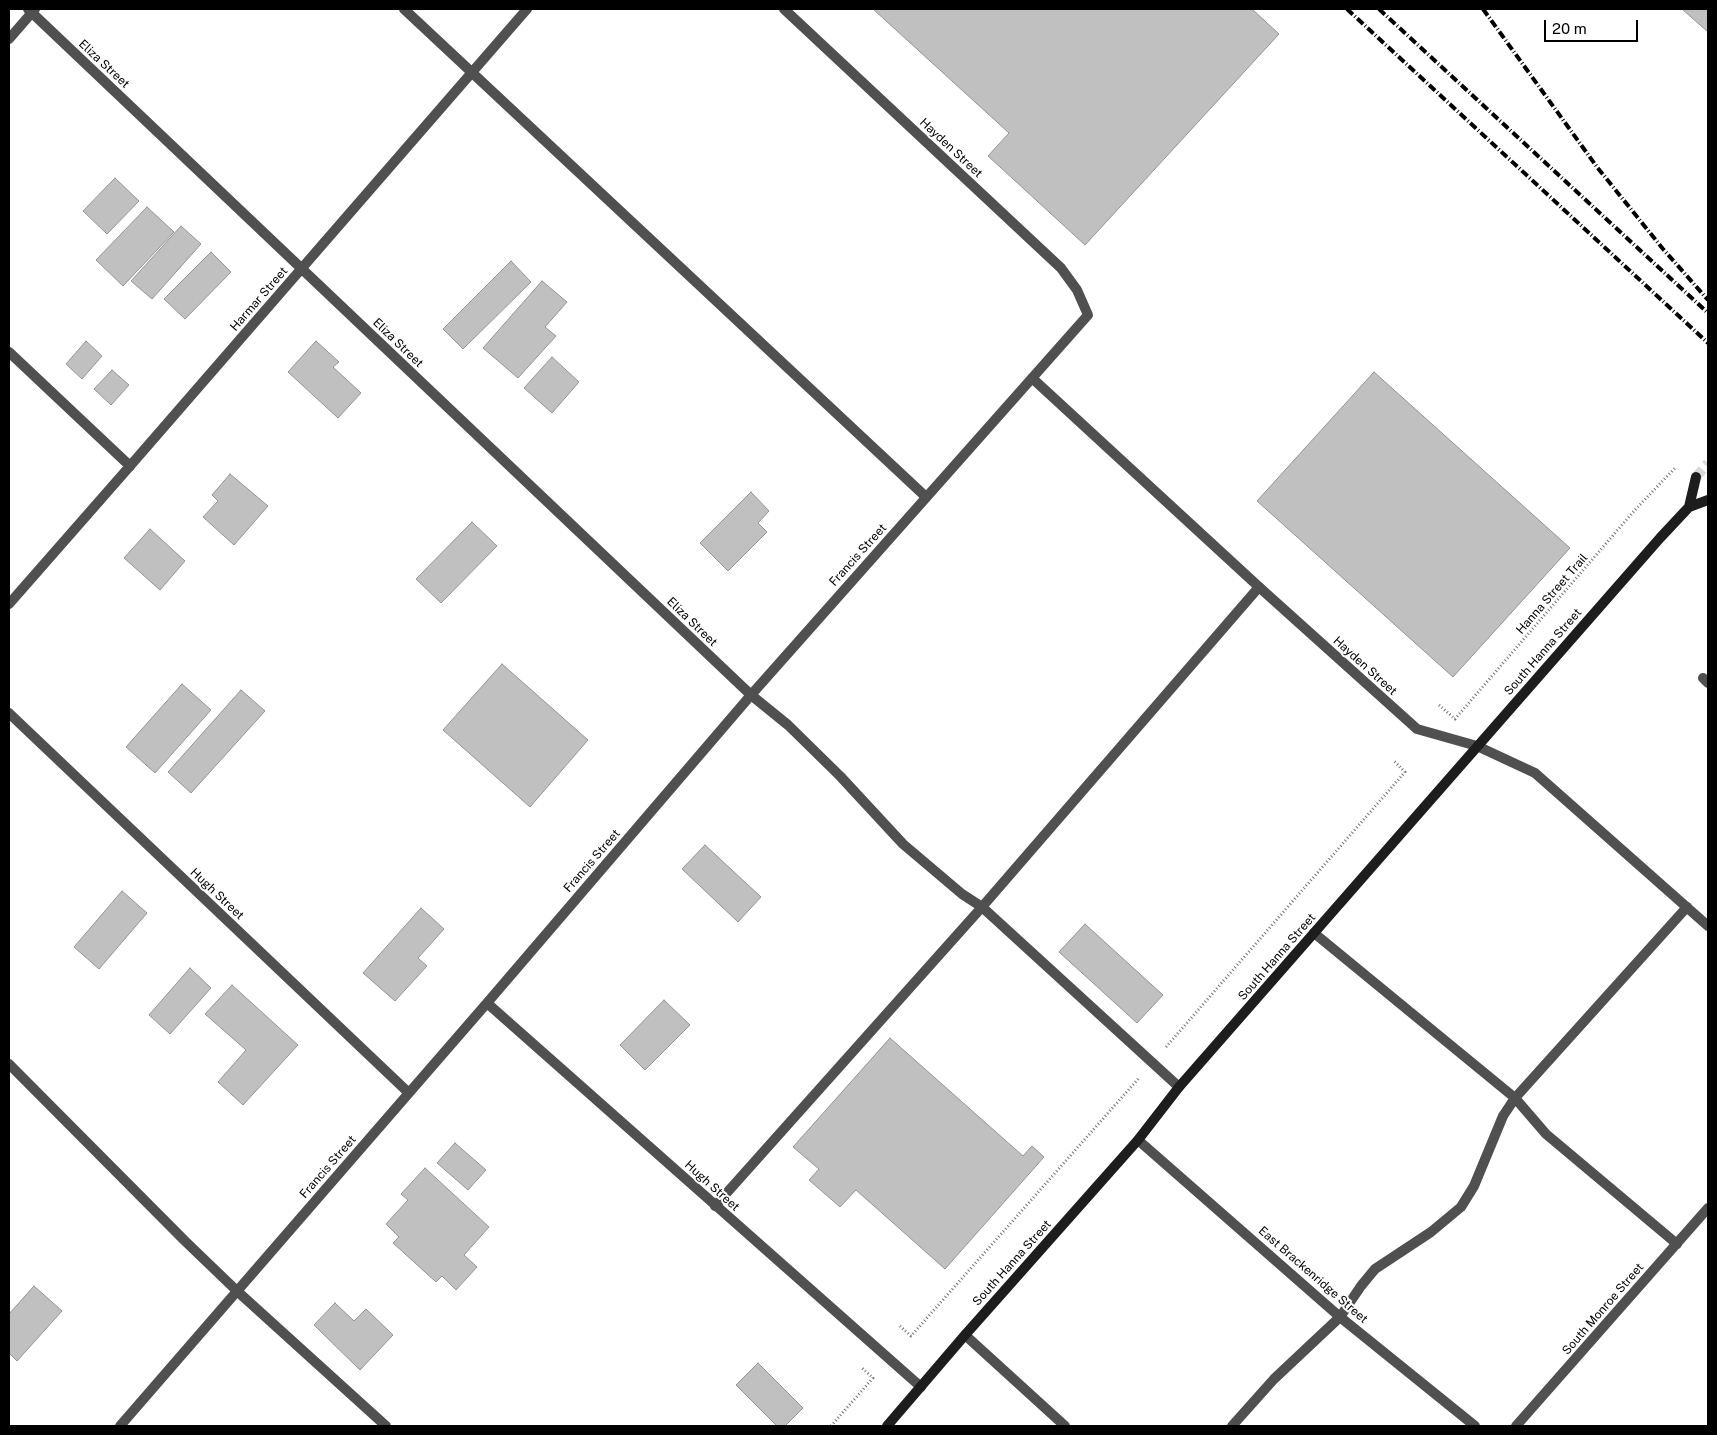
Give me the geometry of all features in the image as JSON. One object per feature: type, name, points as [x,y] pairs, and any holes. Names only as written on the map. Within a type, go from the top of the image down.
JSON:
[{"type":"street","points":[[404,9],[926,497]]},
{"type":"street","name":"Harmar Street","points":[[9,604],[527,9]]},
{"type":"street","name":"Hayden Street","points":[[784,9],[1060,268],[1077,290],[1088,315]]},
{"type":"street","points":[[9,39],[32,10]]},
{"type":"street","name":"Eliza Street","points":[[32,10],[751,695],[801,738],[840,776],[903,844],[962,894],[982,906],[1179,1087]]},
{"type":"street","name":"Francis Street","points":[[120,1426],[751,695],[1088,315]]},
{"type":"street","points":[[9,352],[130,466]]},
{"type":"street","name":"Hayden Street","points":[[1032,378],[1259,587],[1417,729],[1477,746],[1535,772],[1708,926]]},
{"type":"street","name":"South Hanna Street","points":[[1689,507],[1696,477]]},
{"type":"street","name":"South Hanna Street","points":[[887,1426],[965,1334],[1138,1140],[1179,1087],[1660,538],[1689,507],[1708,500]]},
{"type":"street","points":[[715,1206],[982,906],[1259,587]]},
{"type":"street","name":"Hugh Street","points":[[9,713],[409,1092]]},
{"type":"street","points":[[1232,1426],[1274,1379],[1340,1316],[1375,1269],[1431,1232],[1460,1207],[1474,1186],[1503,1116],[1514,1098],[1687,907]]},
{"type":"street","points":[[1314,933],[1514,1098],[1546,1134],[1676,1244]]},
{"type":"street","name":"Hugh Street","points":[[487,1003],[920,1387]]},
{"type":"street","points":[[9,1064],[237,1291],[386,1426]]},
{"type":"street","name":"East Brackenridge Street","points":[[1138,1140],[1340,1316],[1475,1426]]},
{"type":"street","name":"South Monroe Street","points":[[1516,1426],[1708,1208]]},
{"type":"street","points":[[965,1334],[1065,1426]]},
{"type":"path","name":"Hanna Street Trail","points":[[1439,705],[1455,719],[1634,512],[1677,467]]},
{"type":"path","points":[[831,1426],[873,1378],[862,1368]]},
{"type":"building","points":[[873,9],[1252,9],[1279,34],[1085,245],[988,156],[1009,133]]},
{"type":"building","points":[[1682,9],[1708,9],[1708,32]]},
{"type":"building","points":[[115,178],[139,201],[107,234],[83,211]]},
{"type":"building","points":[[147,207],[174,232],[123,286],[96,260]]},
{"type":"building","points":[[181,226],[201,244],[152,299],[131,281]]},
{"type":"building","points":[[211,252],[231,272],[185,319],[164,299]]},
{"type":"building","points":[[511,261],[531,282],[463,349],[443,329]]},
{"type":"building","points":[[542,281],[567,302],[545,327],[556,336],[518,378],[483,348]]},
{"type":"building","points":[[86,341],[102,356],[82,379],[66,364]]},
{"type":"building","points":[[316,341],[339,362],[333,367],[361,393],[338,418],[288,372]]},
{"type":"building","points":[[552,357],[579,382],[552,413],[524,388]]},
{"type":"building","points":[[112,370],[129,385],[111,405],[94,389]]},
{"type":"building","points":[[1374,372],[1570,548],[1453,677],[1257,501]]},
{"type":"building","points":[[230,474],[268,506],[234,545],[203,517],[218,501],[212,495]]},
{"type":"building","points":[[751,492],[769,511],[758,523],[767,532],[728,571],[700,543]]},
{"type":"building","points":[[472,522],[497,546],[441,603],[416,579]]},
{"type":"building","points":[[150,529],[185,561],[160,590],[124,558]]},
{"type":"building","points":[[502,664],[588,740],[530,807],[443,730]]},
{"type":"building","points":[[182,684],[211,710],[155,773],[126,747]]},
{"type":"building","points":[[241,690],[265,711],[191,793],[168,772]]},
{"type":"building","points":[[705,845],[761,897],[738,922],[682,869]]},
{"type":"building","points":[[122,891],[147,913],[99,969],[74,947]]},
{"type":"building","points":[[421,908],[444,929],[418,958],[427,966],[395,1001],[363,973]]},
{"type":"building","points":[[1085,924],[1163,995],[1137,1023],[1059,952]]},
{"type":"building","points":[[190,968],[211,988],[170,1034],[149,1015]]},
{"type":"building","points":[[232,985],[298,1045],[243,1105],[218,1082],[246,1050],[205,1014]]},
{"type":"building","points":[[664,1000],[690,1025],[645,1070],[620,1045]]},
{"type":"building","points":[[890,1038],[1023,1156],[1032,1146],[1044,1157],[945,1269],[856,1190],[840,1207],[809,1180],[819,1169],[793,1147]]},
{"type":"building","points":[[455,1143],[486,1170],[468,1190],[437,1163]]},
{"type":"building","points":[[425,1168],[489,1227],[464,1255],[477,1267],[456,1290],[442,1276],[436,1282],[393,1243],[399,1237],[386,1224],[408,1200],[401,1194]]},
{"type":"building","points":[[34,1286],[62,1311],[17,1361],[9,1353],[9,1314]]},
{"type":"building","points":[[335,1303],[354,1321],[366,1309],[393,1335],[360,1370],[314,1325]]},
{"type":"building","points":[[758,1363],[803,1408],[785,1426],[777,1426],[736,1385]]},
{"type":"tunnel","points":[[1696,477],[1708,463]]},
{"type":"railway","points":[[1347,9],[1708,343]]},
{"type":"railway","points":[[1379,9],[1708,313]]},
{"type":"railway","points":[[1483,9],[1597,167],[1663,249],[1708,300]]}]
